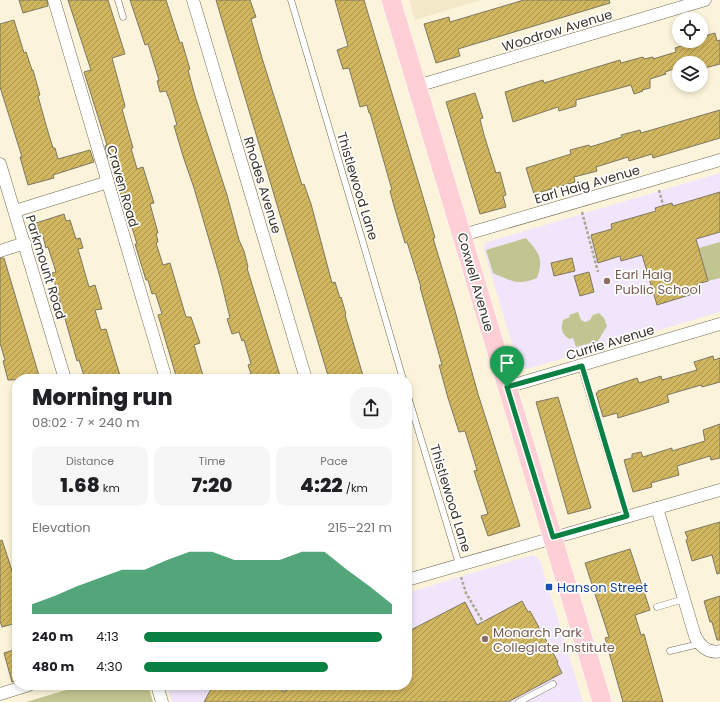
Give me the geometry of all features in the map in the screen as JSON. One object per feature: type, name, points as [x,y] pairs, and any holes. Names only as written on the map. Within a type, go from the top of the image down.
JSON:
[{"type":"main road","name":"Coxwell Avenue","points":[[392,0],[602,702]]},
{"type":"street","name":"Craven Road","points":[[54,0],[165,374]]},
{"type":"street","name":"Rhodes Avenue","points":[[193,0],[305,374]]},
{"type":"street","name":"Woodrow Avenue","points":[[417,86],[705,0]]},
{"type":"street","name":"Earl Haig Avenue","points":[[462,235],[720,160]]},
{"type":"street","name":"Parkmount Road","points":[[0,164],[64,374]]},
{"type":"street","points":[[15,211],[108,182]]},
{"type":"street","points":[[0,251],[25,243]]},
{"type":"street","name":"Currie Avenue","points":[[507,387],[720,324]]},
{"type":"street","points":[[412,579],[460,569],[553,537],[720,490]]},
{"type":"street","points":[[658,508],[694,636],[699,644],[707,650],[716,652],[720,651]]},
{"type":"street","points":[[0,694],[13,690]]},
{"type":"street","points":[[158,690],[162,702]]},
{"type":"lane","points":[[118,0],[123,17]]},
{"type":"lane","name":"Thistlewood Lane","points":[[290,0],[362,236],[402,374]]},
{"type":"lane","points":[[582,366],[627,516]]},
{"type":"lane","name":"Thistlewood Lane","points":[[412,410],[460,569]]},
{"type":"lane","points":[[657,607],[684,599]]},
{"type":"lane","points":[[670,651],[699,644]]},
{"type":"lane","points":[[519,702],[553,684]]},
{"type":"path","points":[[658,189],[663,205]]},
{"type":"path","points":[[582,212],[598,272]]},
{"type":"path","points":[[460,569],[466,593],[483,622]]},
{"type":"shaded area","points":[[409,0],[481,0],[415,20]]},
{"type":"shaded area","name":"Earl Haig Public School","points":[[720,173],[720,312],[527,369],[519,366],[484,251],[485,244]]},
{"type":"shaded area","name":"Monarch Park Collegiate Institute","points":[[532,555],[538,558],[541,563],[583,702],[172,702],[168,690],[412,690],[412,591]]},
{"type":"green space","points":[[526,238],[539,256],[540,265],[537,278],[525,282],[515,282],[493,273],[486,250]]},
{"type":"green space","points":[[720,242],[720,278],[708,281],[699,248]]},
{"type":"green space","points":[[578,312],[581,320],[585,322],[590,320],[593,315],[599,313],[604,318],[607,326],[598,341],[576,347],[573,338],[569,339],[564,335],[562,328],[563,320],[570,317],[569,315]]},
{"type":"green space","points":[[66,690],[149,690],[153,702],[26,702]]},
{"type":"building","points":[[19,0],[47,0],[48,6],[23,13]]},
{"type":"building","points":[[68,0],[108,0],[125,54],[112,58],[125,106],[122,109],[133,148],[131,148],[137,169],[143,167],[154,203],[150,204],[158,233],[156,233],[158,242],[156,243],[163,265],[170,263],[186,317],[191,317],[200,343],[194,345],[203,374],[176,374],[158,315],[162,314],[156,295],[155,293],[152,294],[148,280],[146,280],[135,244],[137,244],[110,157],[108,158],[105,146],[107,145],[84,72],[91,70]]},
{"type":"building","points":[[130,0],[166,0],[180,43],[182,42],[190,69],[188,70],[195,96],[227,195],[239,240],[244,251],[247,268],[279,374],[251,374],[248,365],[251,364],[244,340],[242,341],[239,332],[232,334],[227,319],[230,318],[220,277],[174,126],[177,125],[170,101],[166,91],[160,92],[157,81],[159,80],[148,44],[145,45]]},
{"type":"building","points":[[216,0],[250,0],[256,17],[251,19],[262,58],[302,185],[304,184],[311,204],[332,283],[335,282],[340,298],[341,297],[363,374],[328,374]]},
{"type":"building","points":[[335,0],[364,0],[429,217],[435,238],[433,238],[478,394],[520,526],[488,536],[481,516],[488,514],[474,471],[477,470],[465,431],[459,432],[448,398],[439,365],[442,365],[421,287],[407,242],[405,243],[394,206],[390,191],[392,190],[370,113],[367,105],[360,107],[349,68],[343,69],[337,50],[348,46]]},
{"type":"building","points":[[524,0],[609,0],[610,3],[458,49],[460,56],[436,63],[424,24],[449,17],[450,22]]},
{"type":"building","points":[[14,20],[24,53],[26,52],[33,70],[46,125],[58,159],[90,150],[94,162],[53,175],[54,178],[28,185],[20,157],[22,157],[0,87],[0,24]]},
{"type":"building","points":[[715,33],[717,41],[720,40],[720,64],[708,67],[708,56],[672,56],[672,70],[665,72],[666,74],[650,79],[650,88],[642,90],[643,91],[634,94],[631,85],[576,100],[576,106],[559,111],[558,107],[513,122],[505,92],[543,80],[544,83],[620,60],[621,63],[643,57],[644,59],[653,57],[653,59],[676,52],[675,48],[708,48],[708,35]]},
{"type":"building","points":[[475,93],[483,118],[480,119],[484,135],[496,173],[500,172],[506,195],[503,196],[506,207],[480,214],[446,102]]},
{"type":"building","points":[[720,110],[720,138],[653,158],[652,154],[629,161],[628,157],[596,167],[597,171],[574,177],[575,182],[534,194],[526,168],[571,154],[570,150],[589,145],[590,147],[622,137],[621,135],[640,130],[641,133]]},
{"type":"building","name":"Earl Haig Public School","points":[[720,192],[720,232],[696,239],[708,281],[697,284],[699,292],[657,305],[642,255],[621,261],[620,256],[598,263],[591,235],[612,229],[611,224],[656,211],[655,208],[672,203],[673,206]]},
{"type":"building","points":[[64,214],[66,221],[70,220],[76,239],[80,238],[83,248],[78,249],[89,287],[95,285],[102,309],[95,310],[101,330],[106,329],[120,374],[83,374],[79,360],[77,361],[52,273],[56,272],[48,247],[46,248],[42,233],[40,234],[36,223]]},
{"type":"building","points":[[0,258],[4,258],[39,374],[12,374],[12,380],[8,380],[3,361],[5,360],[0,343]]},
{"type":"building","points":[[572,258],[575,271],[554,276],[551,263]]},
{"type":"building","points":[[589,272],[594,292],[580,296],[574,276]]},
{"type":"building","points":[[713,356],[714,360],[720,358],[720,382],[702,387],[701,385],[667,395],[669,402],[618,418],[617,413],[603,417],[596,393],[598,393],[598,391],[637,378],[639,383],[661,376],[662,380],[697,370],[694,362]]},
{"type":"building","points":[[558,397],[591,508],[568,514],[536,402]]},
{"type":"building","points":[[720,424],[720,458],[711,460],[710,456],[677,466],[679,475],[651,483],[652,487],[633,492],[624,460],[632,458],[632,454],[641,452],[643,457],[672,448],[672,451],[705,441],[703,430]]},
{"type":"building","points":[[720,522],[720,573],[717,574],[712,555],[692,561],[686,540],[688,539],[685,532]]},
{"type":"building","points":[[2,540],[12,571],[12,624],[2,627],[0,621],[0,541]]},
{"type":"building","points":[[630,549],[650,610],[635,615],[641,635],[644,634],[663,702],[623,702],[605,638],[609,637],[585,563]]},
{"type":"building","points":[[720,596],[720,640],[717,640],[704,601]]},
{"type":"building","name":"Monarch Park Collegiate Institute","points":[[522,601],[528,612],[530,611],[558,662],[557,663],[562,673],[508,702],[204,702],[211,690],[282,690],[283,692],[287,690],[412,690],[412,629],[465,602],[477,625]]},
{"type":"building","points":[[12,651],[12,682],[4,653]]},
{"type":"place","name":"Earl Haig Public School","points":[[607,281]]},
{"type":"place","name":"Hanson Street","points":[[549,587]]},
{"type":"place","name":"Monarch Park Collegiate Institute","points":[[485,639]]},
{"type":"route","points":[[582,366],[627,516],[553,537],[507,387],[582,366]]}]
